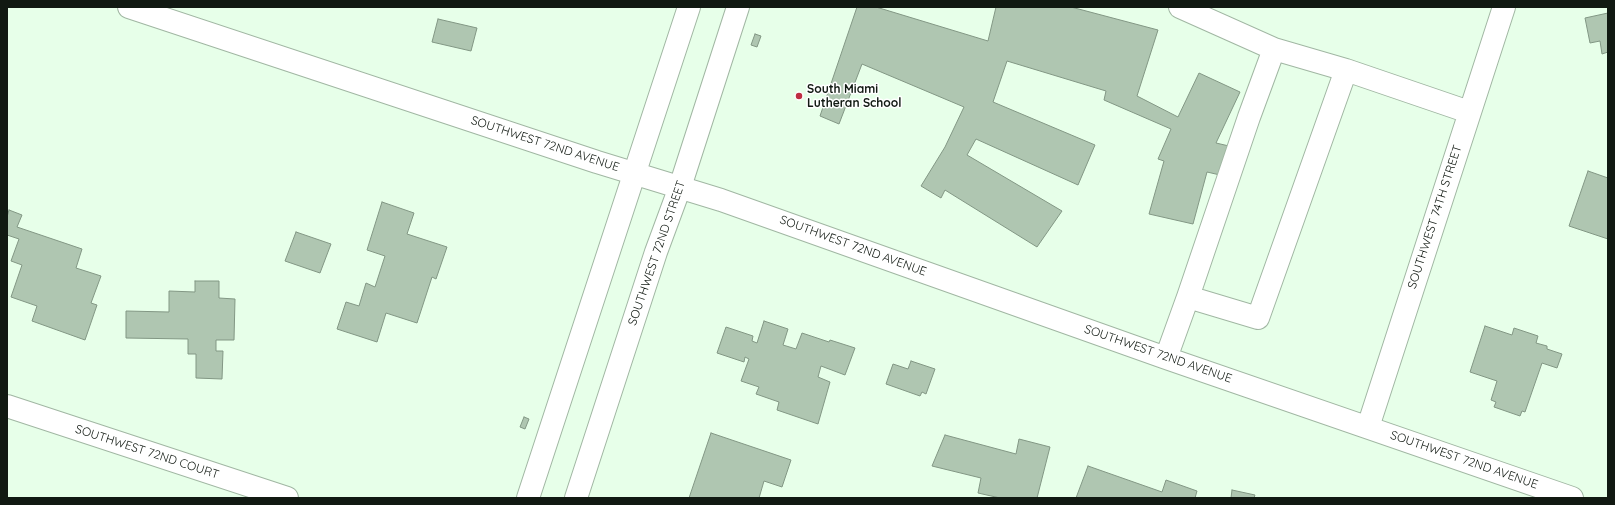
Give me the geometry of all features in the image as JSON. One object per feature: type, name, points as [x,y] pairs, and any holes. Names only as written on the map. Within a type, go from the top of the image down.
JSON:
[{"type":"street","name":"SOUTHWEST 72ND AVENUE","points":[[129,7],[635,174],[721,200],[1166,358],[1572,498]]},
{"type":"street","points":[[528,498],[689,7]]},
{"type":"street","name":"SOUTHWEST 72ND STREET","points":[[576,498],[656,252],[680,187],[738,7]]},
{"type":"street","points":[[1180,7],[1274,49],[1346,70],[1469,112]]},
{"type":"street","name":"SOUTHWEST 74TH STREET","points":[[1368,427],[1504,7]]},
{"type":"street","points":[[1166,358],[1274,49]]},
{"type":"street","points":[[1188,297],[1258,318],[1346,70]]},
{"type":"street","name":"SOUTHWEST 72ND COURT","points":[[7,406],[287,498]]},
{"type":"building","points":[[857,7],[876,7],[988,41],[996,7],[1071,7],[1158,30],[1137,96],[1178,117],[1199,73],[1240,92],[1216,143],[1229,146],[1220,175],[1207,172],[1193,224],[1149,214],[1164,161],[1158,159],[1171,129],[1104,100],[1106,91],[1007,61],[993,102],[1095,145],[1078,185],[976,139],[967,155],[1062,211],[1037,247],[945,190],[941,198],[921,186],[945,147],[964,107],[862,64],[839,124],[820,116]]},
{"type":"building","points":[[1608,13],[1608,52],[1602,54],[1600,41],[1590,43],[1585,18]]},
{"type":"building","points":[[438,19],[477,28],[471,51],[432,42]]},
{"type":"building","points":[[755,34],[761,36],[757,47],[751,45]]},
{"type":"building","points":[[1588,171],[1608,178],[1608,239],[1569,226]]},
{"type":"building","points":[[382,202],[414,213],[407,234],[447,247],[436,279],[432,277],[417,323],[386,313],[377,342],[337,329],[346,302],[359,306],[366,283],[375,287],[385,256],[367,250]]},
{"type":"building","points":[[9,210],[22,215],[17,227],[82,249],[76,268],[101,276],[91,303],[97,305],[85,340],[32,321],[37,306],[11,297],[22,265],[11,261],[19,239],[7,235],[7,217]]},
{"type":"building","points":[[296,232],[331,244],[320,273],[285,261]]},
{"type":"building","points":[[195,281],[219,281],[219,298],[235,299],[234,340],[216,340],[216,351],[223,351],[222,379],[196,378],[196,354],[188,354],[188,339],[126,338],[126,311],[169,312],[169,291],[195,292]]},
{"type":"building","points":[[764,321],[788,329],[783,345],[796,349],[802,333],[829,342],[830,340],[855,348],[845,375],[821,366],[818,377],[830,382],[818,424],[777,410],[779,402],[756,394],[759,387],[741,381],[749,359],[745,357],[744,362],[717,353],[726,327],[753,336],[752,341],[757,343]]},
{"type":"building","points":[[1485,326],[1512,335],[1514,328],[1538,336],[1536,343],[1547,346],[1547,349],[1562,354],[1557,368],[1542,363],[1525,412],[1522,411],[1520,416],[1494,407],[1496,402],[1491,400],[1497,381],[1470,372]]},
{"type":"building","points":[[911,361],[935,369],[926,394],[922,392],[920,396],[886,384],[893,364],[908,369]]},
{"type":"building","points":[[524,417],[529,419],[525,429],[520,427]]},
{"type":"building","points":[[711,433],[791,460],[782,487],[764,481],[759,498],[689,498]]},
{"type":"building","points":[[945,435],[1016,454],[1019,439],[1050,447],[1037,498],[1000,498],[978,493],[981,478],[932,466]]},
{"type":"building","points":[[1088,466],[1162,492],[1166,480],[1197,491],[1195,498],[1076,498]]},
{"type":"building","points":[[1232,490],[1255,495],[1254,498],[1231,498]]},
{"type":"place","name":"South Miami Lutheran School","points":[[799,96]]}]
